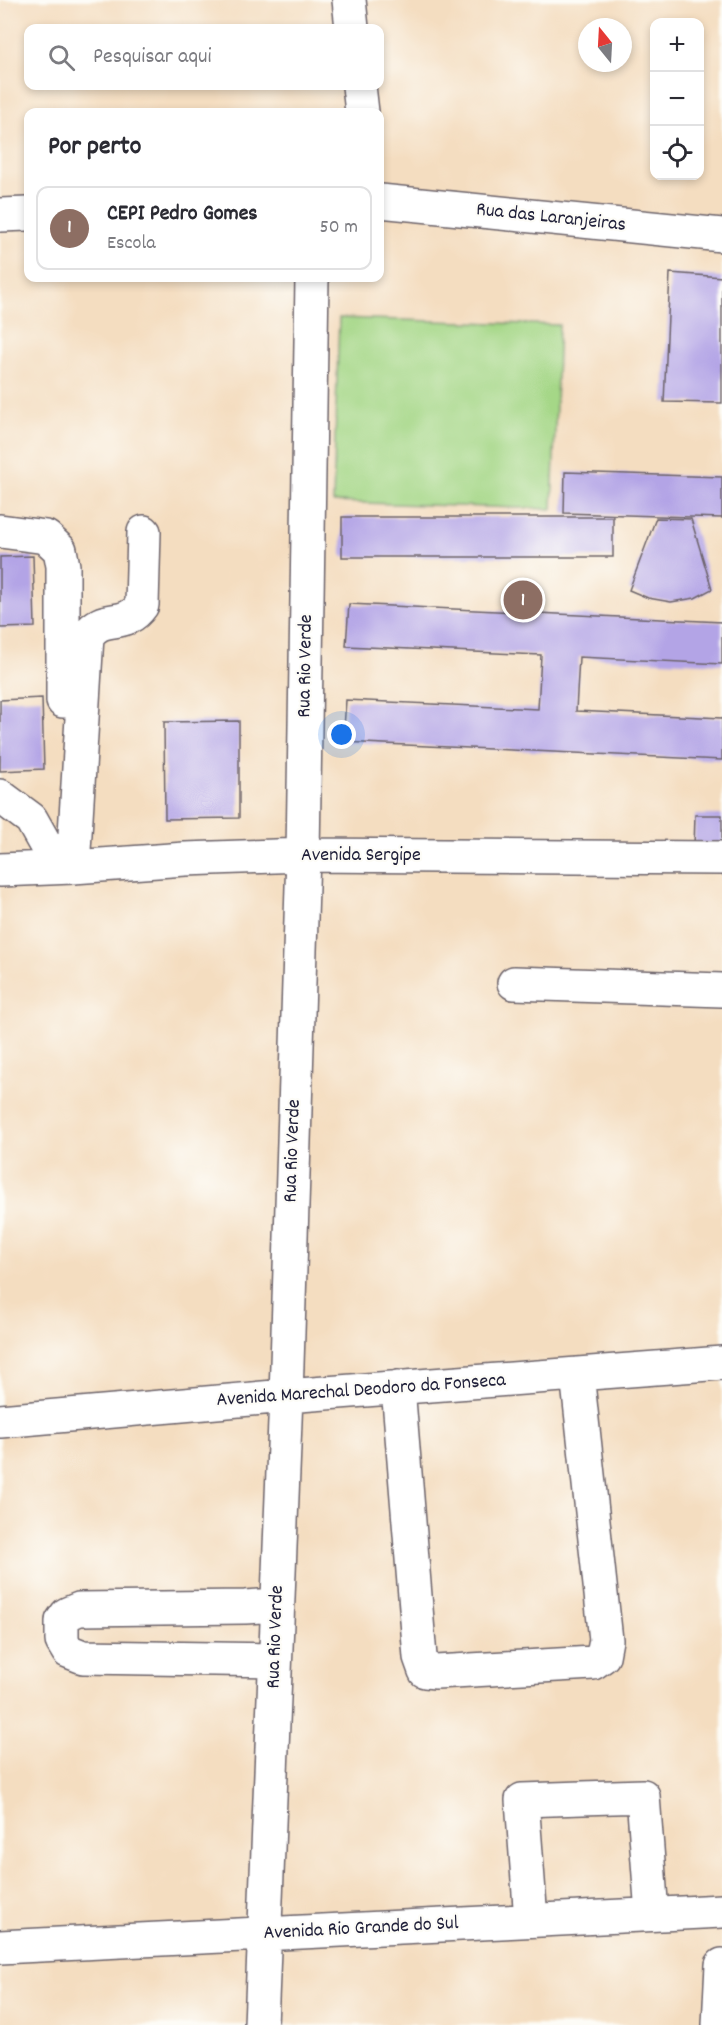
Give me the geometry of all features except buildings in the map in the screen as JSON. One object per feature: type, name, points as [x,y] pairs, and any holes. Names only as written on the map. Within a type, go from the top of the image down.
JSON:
[{"type":"street","points":[[348,0],[351,24]]},
{"type":"street","points":[[359,90],[362,108]]},
{"type":"street","name":"Rua das Laranjeiras","points":[[384,201],[722,235]]},
{"type":"street","points":[[0,215],[24,214]]},
{"type":"street","name":"Rua Rio Verde","points":[[261,2025],[286,1396],[303,855],[312,282]]},
{"type":"street","points":[[0,531],[46,537],[60,550],[63,566],[63,730]]},
{"type":"street","points":[[65,867],[87,636],[93,627],[100,623],[122,621],[136,615],[142,605],[144,532]]},
{"type":"street","points":[[0,796],[31,819],[65,867]]},
{"type":"street","name":"Avenida Sergipe","points":[[0,870],[303,855],[722,858]]},
{"type":"street","points":[[514,983],[722,990]]},
{"type":"street","name":"Avenida Marechal Deodoro da Fonseca","points":[[0,1421],[286,1396],[722,1363]]},
{"type":"street","points":[[398,1388],[420,1657],[425,1671],[593,1663],[603,1656],[606,1640],[577,1374]]},
{"type":"street","points":[[275,1660],[83,1657],[68,1651],[62,1641],[62,1621],[67,1614],[79,1609],[277,1605]]},
{"type":"street","points":[[531,1920],[522,1800],[643,1796],[652,1914]]},
{"type":"street","name":"Avenida Rio Grande do Sul","points":[[0,1947],[722,1911]]},
{"type":"street","points":[[719,2025],[722,1965]]},
{"type":"green space","points":[[339,318],[559,325],[552,509],[333,502]]},
{"type":"place","name":"CEPI Pedro Gomes","points":[[523,600]]}]
